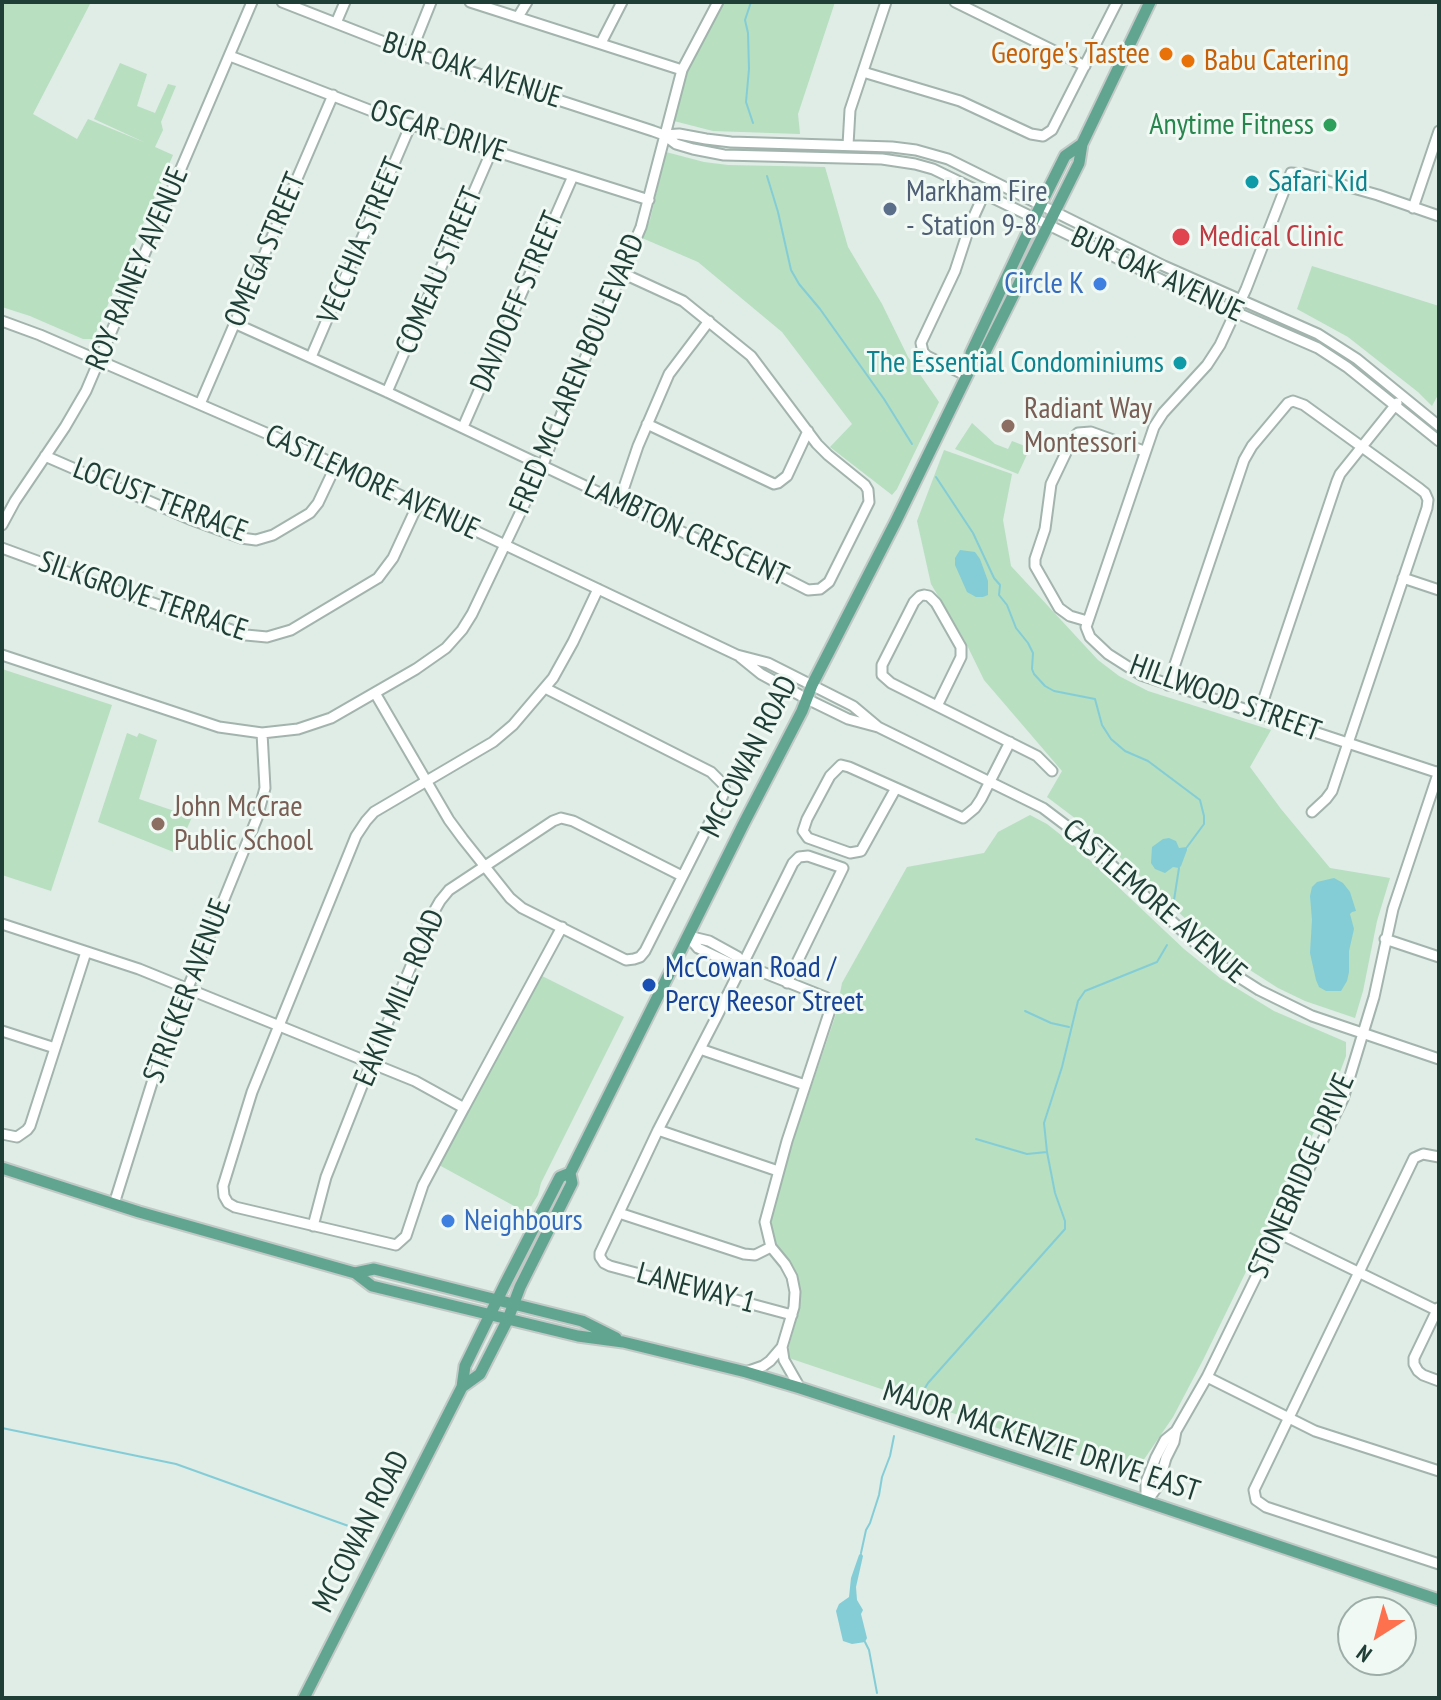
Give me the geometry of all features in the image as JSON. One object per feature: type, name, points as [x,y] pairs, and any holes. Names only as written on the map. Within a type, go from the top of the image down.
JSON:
[{"type":"main road","name":"MCCOWAN ROAD","points":[[973,363],[982,358],[1079,163],[1082,144],[1150,2]]},
{"type":"main road","name":"MCCOWAN ROAD","points":[[462,1387],[480,1374],[508,1319],[520,1287],[572,1183],[570,1173],[967,376],[973,363],[971,353],[1065,156],[1082,144]]},
{"type":"main road","name":"MAJOR MACKENZIE DRIVE EAST","points":[[2,1168],[114,1204],[355,1273],[372,1286],[578,1336],[623,1342],[800,1388],[1439,1600]]},
{"type":"main road","name":"MCCOWAN ROAD","points":[[304,1698],[462,1387],[465,1366],[560,1177],[570,1173]]},
{"type":"main road","name":"MAJOR MACKENZIE DRIVE EAST","points":[[355,1273],[374,1269],[582,1321],[623,1342]]},
{"type":"street","name":"ROY RAINEY AVENUE","points":[[2,525],[81,402],[252,2]]},
{"type":"street","name":"BUR OAK AVENUE","points":[[282,2],[411,52],[664,135],[676,144],[714,154],[882,159],[933,169],[1166,282],[1318,348],[1347,367],[1439,441]]},
{"type":"street","points":[[336,23],[345,2]]},
{"type":"street","points":[[411,52],[431,2]]},
{"type":"street","points":[[470,2],[682,70]]},
{"type":"street","points":[[518,17],[527,2]]},
{"type":"street","points":[[601,43],[622,2]]},
{"type":"street","name":"FRED MCLAREN BOULEVARD","points":[[2,655],[219,727],[262,733],[287,731],[322,721],[430,660],[457,635],[472,614],[543,465],[563,410],[641,227],[682,70],[718,2]]},
{"type":"street","points":[[848,145],[849,115],[886,2]]},
{"type":"street","points":[[955,2],[1085,66]]},
{"type":"street","points":[[863,72],[960,101],[1038,136],[1047,134],[1052,130],[1117,2]]},
{"type":"street","name":"OSCAR DRIVE","points":[[230,56],[390,118],[649,200]]},
{"type":"street","name":"OMEGA STREET","points":[[200,404],[333,95]]},
{"type":"street","name":"VECCHIA STREET","points":[[311,357],[411,124]]},
{"type":"street","points":[[1413,208],[1439,133]]},
{"type":"street","name":"BUR OAK AVENUE","points":[[664,135],[679,134],[731,142],[904,148],[933,154],[1174,270],[1330,340],[1439,426]]},
{"type":"street","name":"COMEAU STREET","points":[[387,392],[492,150]]},
{"type":"street","points":[[1144,451],[1091,432],[1078,433],[1051,484],[1045,529],[1035,566],[1059,608],[1070,616],[1087,621],[1144,451],[1158,420],[1215,355],[1241,300],[1291,173],[1304,174],[1439,216]]},
{"type":"street","name":"DAVIDOFF STREET","points":[[463,427],[573,176]]},
{"type":"street","points":[[967,376],[927,356],[921,343],[955,271],[984,194]]},
{"type":"street","name":"LAMBTON CRESCENT","points":[[234,323],[463,427],[733,556],[808,590],[820,589],[829,582],[869,502],[865,485],[828,455],[751,356],[679,298],[622,273]]},
{"type":"street","name":"CASTLEMORE AVENUE","points":[[2,321],[336,465],[737,655],[770,664],[853,706],[878,727]]},
{"type":"street","points":[[619,502],[634,455],[674,365],[709,321]]},
{"type":"street","points":[[1259,713],[1337,481],[1403,396]]},
{"type":"street","points":[[1168,685],[1244,460],[1284,408],[1293,401],[1304,405],[1420,489],[1428,500],[1427,508],[1329,795],[1312,812]]},
{"type":"street","points":[[647,424],[774,484],[787,476],[808,431]]},
{"type":"street","name":"LOCUST TERRACE","points":[[45,456],[192,520],[241,538],[256,540],[273,535],[310,513],[336,465]]},
{"type":"street","name":"SILKGROVE TERRACE","points":[[2,548],[180,613],[246,635],[267,637],[291,630],[378,578],[393,558],[418,504]]},
{"type":"street","points":[[1403,578],[1439,590]]},
{"type":"street","points":[[562,927],[423,1185],[404,1240],[392,1245],[228,1203],[223,1186],[252,1092],[356,836],[374,812],[493,742],[513,725],[559,668],[598,589]]},
{"type":"street","points":[[937,706],[961,657],[961,642],[936,603],[924,595],[914,602],[881,669],[885,680],[937,706],[1010,742],[1037,756],[1052,771]]},
{"type":"street","name":"HILLWOOD STREET","points":[[1087,621],[1090,637],[1131,670],[1168,685],[1439,772]]},
{"type":"street","name":"CASTLEMORE AVENUE","points":[[737,655],[761,674],[807,699],[848,719],[878,727],[1043,808],[1074,830],[1194,943],[1237,976],[1292,1007],[1439,1059]]},
{"type":"street","points":[[375,693],[463,839],[515,903],[626,960],[640,957],[725,790],[711,772],[545,688]]},
{"type":"street","name":"STRICKER AVENUE","points":[[114,1204],[158,1062],[263,799],[262,733]]},
{"type":"street","points":[[896,788],[861,851],[850,853],[808,838],[803,831],[830,776],[841,765],[896,788],[963,818],[978,803],[1010,742]]},
{"type":"street","name":"STONEBRIDGE DRIVE","points":[[1146,1502],[1146,1482],[1156,1457],[1165,1440],[1176,1431],[1207,1377],[1343,1099],[1377,984],[1393,909],[1439,772]]},
{"type":"street","name":"EAKIN MILL ROAD","points":[[313,1226],[326,1177],[371,1063],[435,908],[449,890],[561,818],[573,821],[682,876]]},
{"type":"street","points":[[771,1247],[755,1255],[744,1254],[619,1213],[796,860],[808,856],[843,868],[787,983]]},
{"type":"street","points":[[2,924],[139,969],[415,1081],[464,1108]]},
{"type":"street","points":[[688,936],[698,948],[734,965],[742,964],[825,997],[831,1007],[778,1171],[765,1222],[771,1247],[792,1277],[795,1299],[792,1315],[782,1347],[763,1366],[746,1372]]},
{"type":"street","points":[[1385,939],[1439,957]]},
{"type":"street","points":[[2,1134],[17,1137],[27,1130],[86,952]]},
{"type":"street","points":[[2,1031],[55,1048]]},
{"type":"street","points":[[700,1049],[805,1085]]},
{"type":"street","points":[[658,1130],[778,1171]]},
{"type":"street","points":[[1439,1157],[1423,1154],[1414,1158],[1254,1490],[1256,1500],[1266,1507],[1439,1564]]},
{"type":"street","name":"LANEWAY 1","points":[[619,1213],[600,1253],[601,1261],[792,1315]]},
{"type":"street","points":[[1278,1233],[1438,1308],[1414,1364],[1423,1375],[1439,1381]]},
{"type":"street","points":[[782,1347],[784,1360],[800,1388]]},
{"type":"street","points":[[1207,1377],[1315,1431],[1439,1471]]},
{"type":"green space","points":[[2,2],[91,2],[33,114],[77,139],[88,119],[146,143],[94,119],[120,63],[147,74],[137,106],[155,113],[168,84],[176,86],[161,122],[163,130],[155,147],[173,155],[93,339],[83,339],[2,307]]},
{"type":"green space","points":[[723,2],[835,2],[798,114],[800,134],[713,131],[674,121],[691,60]]},
{"type":"green space","points":[[666,152],[728,165],[825,167],[848,247],[882,304],[908,357],[939,402],[892,495],[830,447],[852,424],[782,332],[698,262],[642,238],[650,220]]},
{"type":"green space","points":[[1312,266],[1439,306],[1439,393],[1432,406],[1348,337],[1297,309]]},
{"type":"green space","points":[[972,423],[995,444],[1008,449],[1012,441],[1030,448],[1018,474],[955,449]]},
{"type":"green space","points":[[944,450],[1012,474],[1003,520],[1011,566],[1098,660],[1119,676],[1148,691],[1271,730],[1250,767],[1281,809],[1330,868],[1390,878],[1355,1018],[1278,988],[1228,956],[1092,831],[1047,797],[1062,771],[984,680],[931,584],[917,521]]},
{"type":"green space","points":[[2,669],[112,705],[51,891],[2,875]]},
{"type":"green space","points":[[127,733],[137,737],[139,733],[157,740],[139,799],[192,817],[176,853],[98,822]]},
{"type":"green space","points":[[1030,815],[1076,847],[1184,949],[1220,978],[1274,1011],[1346,1042],[1346,1056],[1329,1101],[1203,1360],[1173,1417],[1134,1474],[786,1357],[800,1294],[794,1272],[772,1237],[771,1217],[836,1014],[842,983],[907,867],[984,853],[998,832]]},
{"type":"green space","points":[[542,976],[624,1017],[527,1213],[439,1165]]},
{"type":"water","points":[[960,550],[975,552],[980,559],[988,581],[988,595],[976,597],[967,592],[955,565]]},
{"type":"water","points":[[1169,838],[1176,841],[1179,848],[1187,847],[1187,850],[1181,866],[1165,873],[1155,869],[1151,863],[1152,847]]},
{"type":"water","points":[[1334,878],[1350,892],[1356,911],[1350,914],[1354,929],[1347,981],[1341,991],[1326,991],[1319,987],[1316,980],[1310,953],[1310,896],[1317,882]]},
{"type":"water","points":[[861,1553],[863,1556],[856,1587],[867,1638],[865,1642],[852,1644],[843,1641],[836,1611],[839,1604],[849,1597],[851,1578]]},
{"type":"waterway","points":[[751,2],[745,20],[749,69],[746,102],[753,123]]},
{"type":"waterway","points":[[767,176],[791,270],[884,399],[912,444]]},
{"type":"waterway","points":[[936,477],[973,533],[1000,585],[999,595],[1033,653],[1034,674],[1054,691],[1095,699],[1102,725],[1111,739],[1125,751],[1148,761],[1200,800],[1204,824],[1187,847]]},
{"type":"waterway","points":[[1174,900],[1179,868]]},
{"type":"waterway","points":[[909,1406],[917,1401],[928,1383],[1065,1229],[1055,1193],[1044,1123],[1078,1001],[1085,991],[1157,962],[1167,945]]},
{"type":"waterway","points":[[1025,1011],[1069,1027]]},
{"type":"waterway","points":[[976,1139],[1027,1154],[1047,1152]]},
{"type":"waterway","points":[[2,1428],[176,1464],[368,1533]]},
{"type":"waterway","points":[[861,1553],[894,1436]]},
{"type":"waterway","points":[[865,1642],[877,1693]]},
{"type":"place","name":"George's Tastee","points":[[1166,54]]},
{"type":"place","name":"Babu Catering","points":[[1188,61]]},
{"type":"place","name":"Anytime Fitness","points":[[1330,125]]},
{"type":"place","name":"Safari Kid","points":[[1252,182]]},
{"type":"place","name":"Markham Fire - Station 9-8","points":[[890,209]]},
{"type":"place","name":"Medical Clinic","points":[[1181,237]]},
{"type":"place","name":"Circle K","points":[[1100,284]]},
{"type":"place","name":"The Essential Condominiums","points":[[1180,363]]},
{"type":"place","name":"Radiant Way Montessori","points":[[1008,426]]},
{"type":"place","name":"John McCrae Public School","points":[[158,824]]},
{"type":"place","name":"McCowan Road / Percy Reesor Street","points":[[649,985]]},
{"type":"place","name":"Neighbours","points":[[448,1221]]}]
